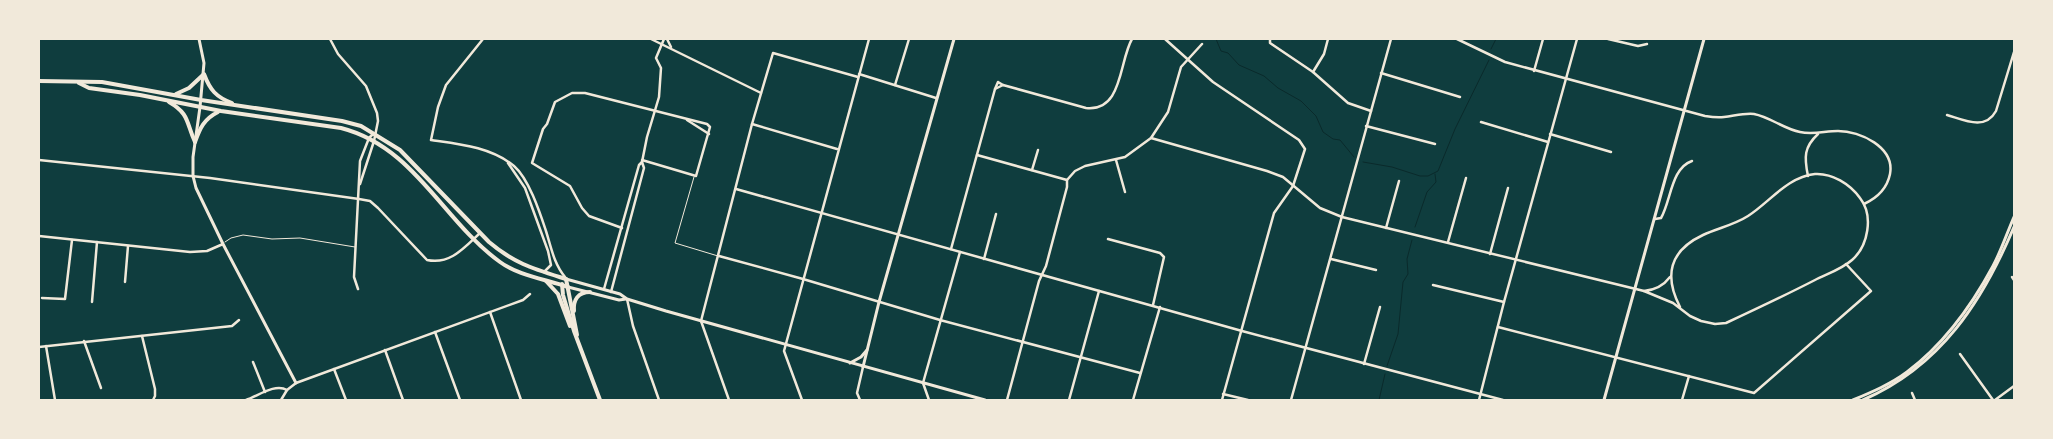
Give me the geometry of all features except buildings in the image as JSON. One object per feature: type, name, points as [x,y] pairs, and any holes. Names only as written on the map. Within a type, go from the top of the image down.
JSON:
[{"type":"main road","points":[[199,39],[204,63],[204,74],[195,142],[193,176],[202,202],[296,383]]},
{"type":"main road","points":[[863,367],[879,302],[954,39]]},
{"type":"main road","points":[[1604,400],[1704,39]]},
{"type":"main road","points":[[176,94],[189,88],[204,74]]},
{"type":"main road","points":[[204,74],[213,93],[221,99],[244,107]]},
{"type":"main road","points":[[39,81],[78,82],[89,80],[244,107],[342,121],[360,126],[375,133],[400,150],[480,233],[514,261],[544,272],[620,294],[627,299],[701,321],[985,400]]},
{"type":"main road","points":[[78,82],[89,88],[165,100],[200,108],[341,128],[369,138],[397,156],[436,195],[484,249],[510,268],[568,287],[619,300],[627,299]]},
{"type":"main road","points":[[165,100],[184,114],[188,120],[195,142]]},
{"type":"main road","points":[[195,142],[201,125],[208,118],[221,111]]},
{"type":"main road","points":[[1853,400],[1874,391],[1906,372],[1926,356],[1942,339],[1972,301],[1994,265],[2014,217]]},
{"type":"main road","points":[[1863,400],[1908,376],[1929,359],[1945,341],[1975,304],[1997,267],[2014,227]]},
{"type":"main road","points":[[566,278],[562,285],[575,333],[600,400]]},
{"type":"main road","points":[[566,278],[575,323]]},
{"type":"main road","points":[[544,279],[558,294],[569,325],[575,333]]},
{"type":"main road","points":[[575,333],[574,303],[578,296],[590,292]]},
{"type":"main road","points":[[849,363],[861,357],[867,350]]},
{"type":"street","points":[[330,39],[338,54],[366,86],[378,116],[374,140],[360,184]]},
{"type":"street","points":[[483,39],[446,85],[438,106],[431,140],[492,152],[514,166],[526,181],[559,269],[566,278]]},
{"type":"street","points":[[651,39],[761,94]]},
{"type":"street","points":[[604,289],[659,97],[661,68],[656,58],[665,39],[671,48]]},
{"type":"street","points":[[802,400],[784,351],[785,345],[868,39]]},
{"type":"street","points":[[895,85],[909,39]]},
{"type":"street","points":[[951,249],[995,89],[1003,85],[1094,109],[1108,102],[1117,89],[1128,46],[1132,39]]},
{"type":"street","points":[[1165,39],[1213,82],[1303,143],[1304,153],[1293,186],[1274,213],[1222,400]]},
{"type":"street","points":[[1270,39],[1270,42],[1313,72],[1348,103],[1371,111]]},
{"type":"street","points":[[1313,72],[1324,54],[1328,39]]},
{"type":"street","points":[[1291,400],[1307,348],[1391,39]]},
{"type":"street","points":[[1457,39],[1505,62],[1705,116],[1725,117],[1755,114],[1800,132],[1819,134],[1837,131],[1848,132],[1875,143],[1884,150],[1889,159],[1891,170],[1888,181],[1878,196],[1864,204]]},
{"type":"street","points":[[1534,71],[1543,39]]},
{"type":"street","points":[[1479,400],[1504,302],[1577,39]]},
{"type":"street","points":[[1608,39],[1638,46],[1647,44]]},
{"type":"street","points":[[1007,400],[1067,187],[1067,180],[1075,171],[1085,166],[1116,160],[1133,152],[1152,138],[1168,112],[1182,67],[1202,44]]},
{"type":"street","points":[[1947,115],[1975,123],[1982,123],[1990,119],[1996,111],[2014,52]]},
{"type":"street","points":[[729,400],[701,321],[752,124],[773,53],[895,85],[936,98]]},
{"type":"street","points":[[1381,73],[1460,97]]},
{"type":"street","points":[[622,228],[589,216],[582,208],[570,186],[532,163],[542,129],[547,124],[554,105],[572,93],[585,93],[654,110],[708,125],[710,128],[698,174],[694,176],[642,161]]},
{"type":"street","points":[[686,119],[709,134]]},
{"type":"street","points":[[1481,122],[1548,142]]},
{"type":"street","points":[[752,124],[837,149]]},
{"type":"street","points":[[1366,126],[1435,144]]},
{"type":"street","points":[[358,289],[354,277],[360,161],[369,138],[375,133]]},
{"type":"street","points":[[1550,134],[1611,152]]},
{"type":"street","points":[[1808,176],[1806,161],[1808,146],[1819,134]]},
{"type":"street","points":[[1152,138],[1267,171],[1284,178],[1320,208],[1342,217],[1635,288],[1680,307],[1690,316],[1701,321],[1715,324],[1726,322],[1853,260],[1864,243],[1868,222],[1864,204],[1851,188],[1839,179],[1828,175],[1808,176],[1788,184],[1739,221],[1691,242],[1676,257],[1670,276],[1665,284],[1644,291]]},
{"type":"street","points":[[1032,170],[1038,150]]},
{"type":"street","points":[[977,155],[1067,180]]},
{"type":"street","points":[[39,160],[193,176],[370,201],[426,260],[436,262],[447,260],[456,255],[480,233]]},
{"type":"street","points":[[1116,160],[1125,192]]},
{"type":"street","points":[[612,292],[644,168],[642,161]]},
{"type":"street","points":[[1655,219],[1661,218],[1667,207],[1676,175],[1686,163],[1692,161]]},
{"type":"street","points":[[507,162],[525,188],[545,241],[551,265],[544,272]]},
{"type":"street","points":[[1448,242],[1466,178]]},
{"type":"street","points":[[1386,228],[1399,181]]},
{"type":"street","points":[[1490,254],[1508,188]]},
{"type":"street","points":[[736,189],[899,236],[1153,304],[1242,331],[1503,400]]},
{"type":"street","points":[[984,259],[996,214]]},
{"type":"street","points":[[39,236],[198,252],[207,251],[223,244]]},
{"type":"street","points":[[1108,239],[1160,253],[1164,257],[1153,304]]},
{"type":"street","points":[[42,298],[65,299],[72,240]]},
{"type":"street","points":[[92,302],[97,242]]},
{"type":"street","points":[[125,282],[128,246]]},
{"type":"street","points":[[929,400],[923,383],[960,252]]},
{"type":"street","points":[[719,256],[940,320],[1140,373]]},
{"type":"street","points":[[1331,259],[1376,270]]},
{"type":"street","points":[[1498,326],[1754,393],[1798,352],[1871,291],[1846,264]]},
{"type":"street","points":[[1670,276],[1675,297],[1680,307]]},
{"type":"street","points":[[1433,285],[1504,302]]},
{"type":"street","points":[[1069,400],[1099,291]]},
{"type":"street","points":[[281,400],[287,390],[296,383],[523,300],[530,294]]},
{"type":"street","points":[[627,299],[633,326],[659,400]]},
{"type":"street","points":[[1133,400],[1160,307]]},
{"type":"street","points":[[1364,364],[1380,307]]},
{"type":"street","points":[[490,312],[521,400]]},
{"type":"street","points":[[39,347],[232,326],[239,320]]},
{"type":"street","points":[[435,332],[460,400]]},
{"type":"street","points":[[142,336],[155,389],[153,400]]},
{"type":"street","points":[[84,341],[101,388]]},
{"type":"street","points":[[46,346],[55,400]]},
{"type":"street","points":[[385,350],[403,400]]},
{"type":"street","points":[[1960,354],[1994,400],[2014,386]]},
{"type":"street","points":[[253,362],[265,392]]},
{"type":"street","points":[[860,400],[857,393],[863,367]]},
{"type":"street","points":[[334,368],[346,400]]},
{"type":"street","points":[[1682,400],[1689,376]]},
{"type":"street","points":[[246,400],[278,388],[287,390]]},
{"type":"street","points":[[1223,394],[1248,400]]},
{"type":"street","points":[[1912,394],[1915,400]]},
{"type":"lane","points":[[694,176],[675,243],[719,256]]},
{"type":"lane","points":[[223,244],[231,238],[242,234],[272,239],[303,239],[356,247]]},
{"type":"waterway","points":[[1216,39],[1221,51],[1228,53],[1239,65],[1264,76],[1278,88],[1301,101],[1316,116],[1323,132],[1333,139],[1340,140],[1354,157]]},
{"type":"waterway","points":[[1491,49],[1496,39]]},
{"type":"waterway","points":[[1363,162],[1392,167],[1420,176],[1428,176],[1438,171],[1455,129],[1489,60]]},
{"type":"waterway","points":[[1415,227],[1427,192],[1436,182],[1435,174]]},
{"type":"waterway","points":[[1387,366],[1398,334],[1403,282],[1408,274],[1407,259],[1412,240]]},
{"type":"waterway","points":[[1379,400],[1385,374]]}]
